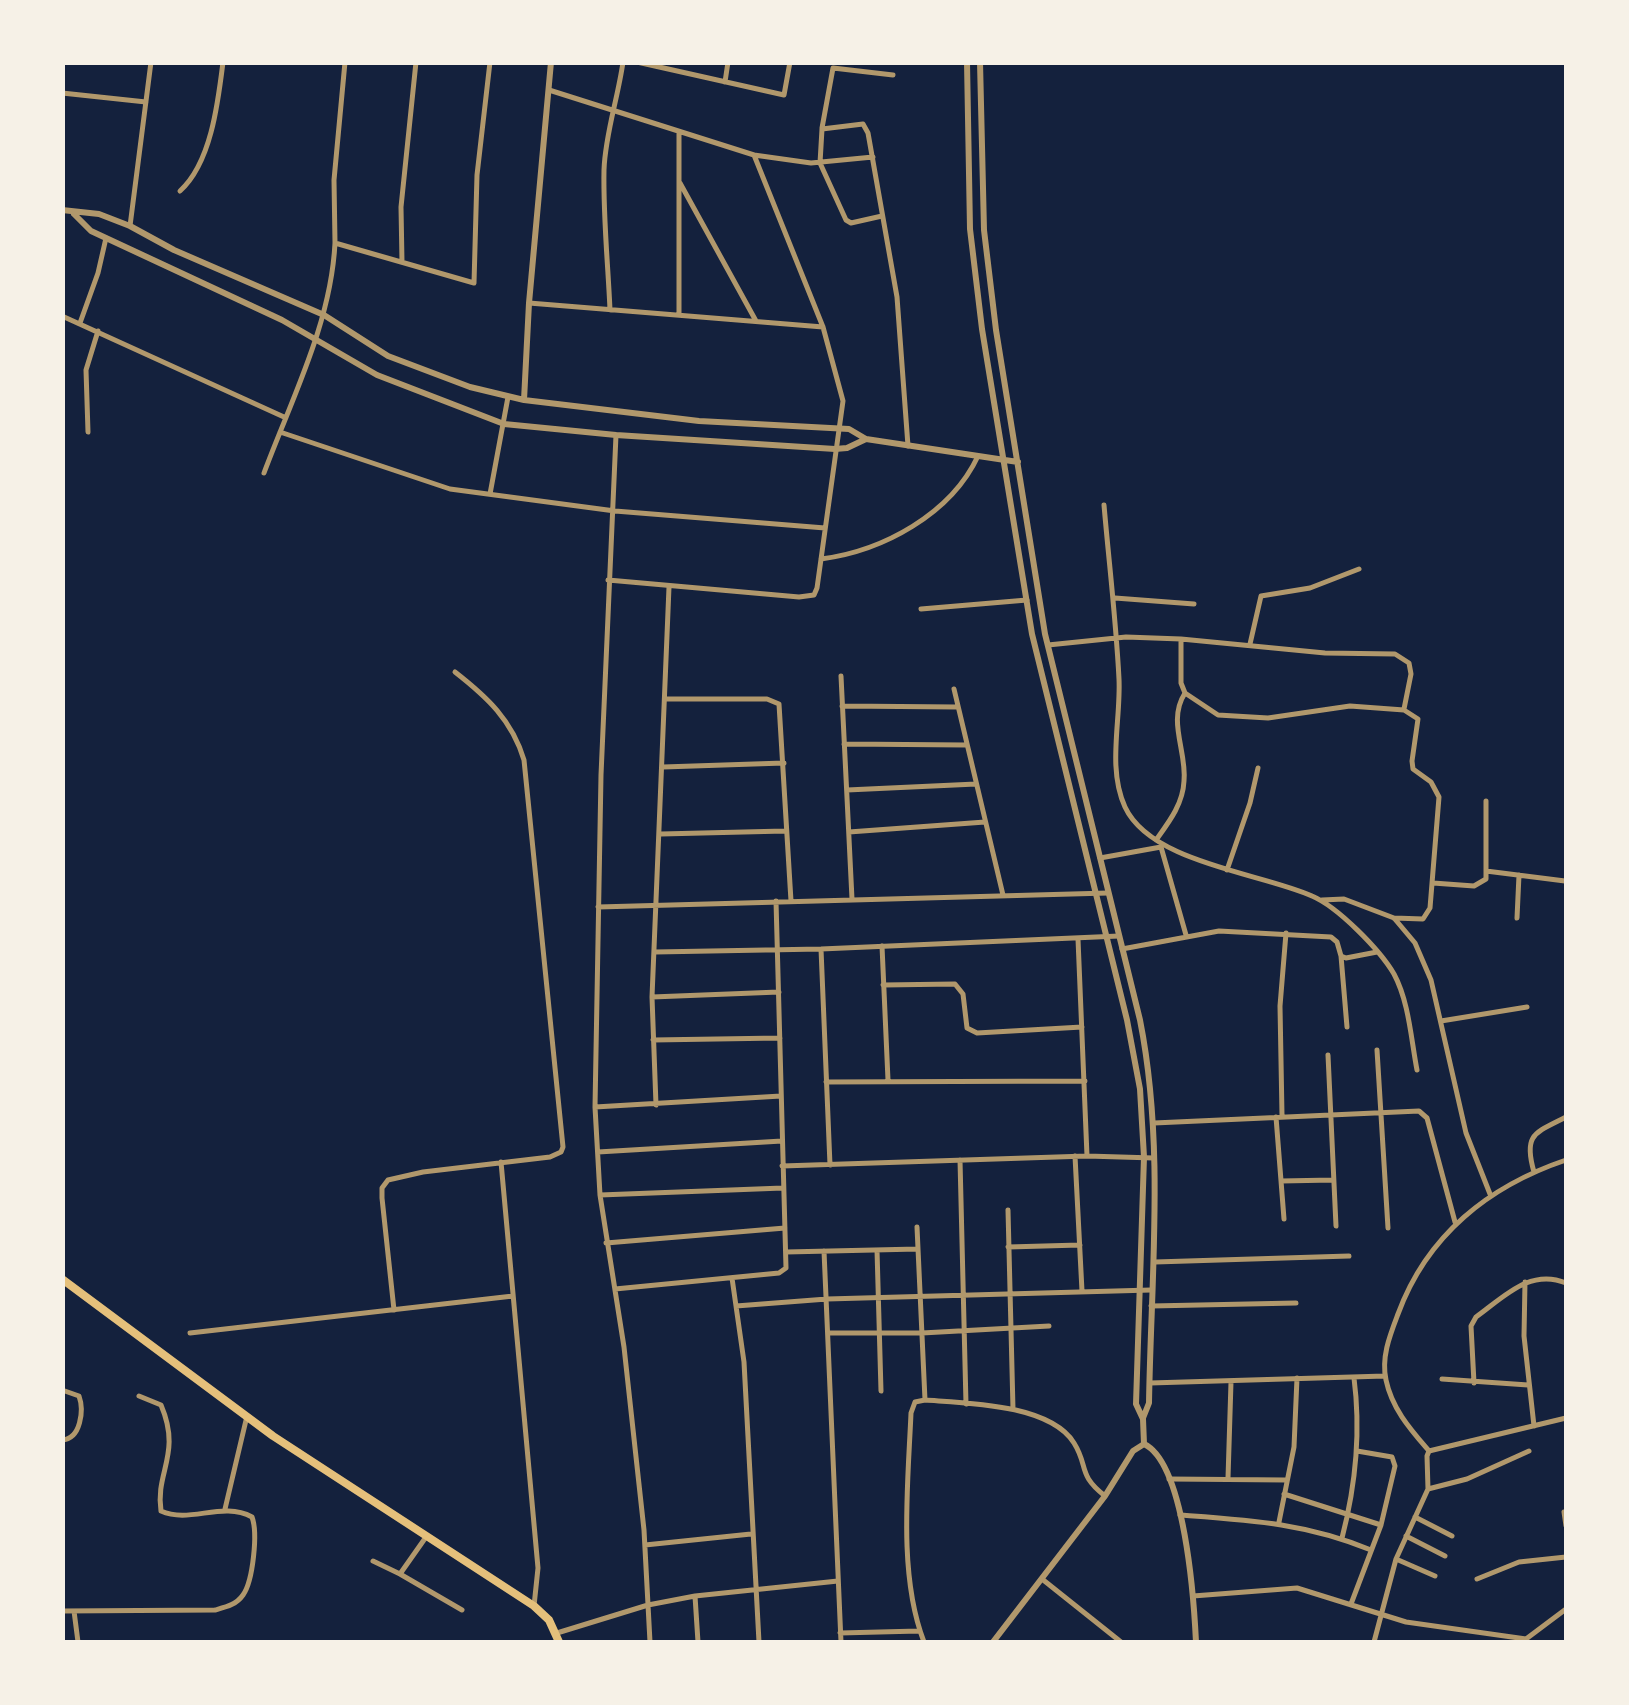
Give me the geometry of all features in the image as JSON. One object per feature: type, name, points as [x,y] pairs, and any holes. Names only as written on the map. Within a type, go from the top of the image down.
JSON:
[{"type":"main road","points":[[62,1279],[247,1416],[534,1606],[558,1638]]},
{"type":"street","points":[[130,226],[152,62]]},
{"type":"street","points":[[180,190],[195,177],[220,93],[223,62]]},
{"type":"street","points":[[264,473],[316,338],[333,280],[334,180],[346,62]]},
{"type":"street","points":[[402,262],[401,207],[416,62]]},
{"type":"street","points":[[335,243],[474,283],[478,175],[490,62]]},
{"type":"street","points":[[524,400],[551,62]]},
{"type":"street","points":[[610,310],[604,170],[623,62]]},
{"type":"street","points":[[638,62],[784,95],[790,62]]},
{"type":"street","points":[[725,82],[728,62]]},
{"type":"street","points":[[967,62],[970,229],[982,330],[1026,600],[1133,1047],[1144,1158],[1136,1404],[1143,1419],[1144,1444]]},
{"type":"street","points":[[980,62],[984,230],[1048,645],[1146,1052],[1156,1158],[1150,1403],[1143,1419]]},
{"type":"street","points":[[882,216],[851,223],[846,220],[820,163],[822,129],[832,68],[893,75]]},
{"type":"street","points":[[548,90],[754,155],[820,163],[873,157]]},
{"type":"street","points":[[62,93],[146,102]]},
{"type":"street","points":[[822,129],[863,124],[873,157],[897,296],[908,446]]},
{"type":"street","points":[[679,134],[679,315]]},
{"type":"street","points":[[608,580],[808,598],[817,588],[843,401],[824,327],[754,155]]},
{"type":"street","points":[[678,180],[756,321]]},
{"type":"street","points":[[62,210],[99,214],[130,226],[174,250],[324,315],[388,356],[470,388],[524,400],[699,421],[849,429],[866,440],[1018,462]]},
{"type":"street","points":[[73,213],[92,231],[316,338],[377,375],[504,424],[836,448],[866,440]]},
{"type":"street","points":[[80,323],[106,238]]},
{"type":"street","points":[[529,303],[824,327]]},
{"type":"street","points":[[62,316],[284,417]]},
{"type":"street","points":[[88,432],[86,370],[98,331]]},
{"type":"street","points":[[490,494],[508,397]]},
{"type":"street","points":[[280,432],[450,489],[615,511],[826,528]]},
{"type":"street","points":[[616,435],[615,511],[608,580],[595,1107],[600,1195],[624,1347],[645,1545],[650,1642]]},
{"type":"street","points":[[822,560],[865,552],[889,540],[944,503],[964,484],[978,456]]},
{"type":"street","points":[[1104,505],[1115,598],[1118,780],[1132,819],[1165,847],[1227,870],[1322,900],[1344,899],[1394,918],[1414,920],[1428,915],[1439,796],[1431,782],[1413,769],[1420,726],[1413,714],[1404,710],[1336,706],[1268,718],[1209,711],[1185,693],[1180,638]]},
{"type":"street","points":[[1250,644],[1260,596],[1310,588],[1358,569]]},
{"type":"street","points":[[656,1105],[652,997],[668,587]]},
{"type":"street","points":[[1115,598],[1194,604]]},
{"type":"street","points":[[921,609],[1026,600]]},
{"type":"street","points":[[1048,645],[1116,638],[1180,638],[1325,653],[1395,654],[1409,664],[1404,710]]},
{"type":"street","points":[[394,1310],[382,1198],[388,1180],[550,1157],[563,1147],[524,760],[517,736],[503,715],[455,672]]},
{"type":"street","points":[[841,676],[852,898]]},
{"type":"street","points":[[954,689],[1003,895]]},
{"type":"street","points":[[1156,840],[1170,822],[1184,786],[1177,722],[1185,693]]},
{"type":"street","points":[[666,699],[774,700],[780,708],[790,901]]},
{"type":"street","points":[[842,706],[957,707]]},
{"type":"street","points":[[844,744],[966,745]]},
{"type":"street","points":[[663,767],[784,763]]},
{"type":"street","points":[[1227,870],[1258,768]]},
{"type":"street","points":[[847,790],[976,784]]},
{"type":"street","points":[[1433,882],[1479,885],[1486,879],[1486,800]]},
{"type":"street","points":[[849,832],[985,822]]},
{"type":"street","points":[[661,834],[786,831]]},
{"type":"street","points":[[1100,858],[1165,847]]},
{"type":"street","points":[[1165,847],[1186,935]]},
{"type":"street","points":[[1486,872],[1565,880]]},
{"type":"street","points":[[1516,918],[1519,875]]},
{"type":"street","points":[[598,907],[1108,893]]},
{"type":"street","points":[[1322,900],[1376,952],[1400,987],[1416,1070]]},
{"type":"street","points":[[615,1290],[784,1272],[776,901]]},
{"type":"street","points":[[1394,918],[1406,929],[1424,960],[1466,1133],[1490,1194]]},
{"type":"street","points":[[1122,948],[1186,935],[1242,930],[1331,938],[1337,942],[1342,956],[1346,1027]]},
{"type":"street","points":[[1284,1219],[1279,1116],[1280,1006],[1286,933]]},
{"type":"street","points":[[655,952],[1119,936]]},
{"type":"street","points":[[1078,938],[1087,1156]]},
{"type":"street","points":[[882,946],[888,1080]]},
{"type":"street","points":[[821,949],[830,1165]]},
{"type":"street","points":[[1342,956],[1376,952]]},
{"type":"street","points":[[884,986],[954,984],[963,994],[967,1028],[977,1033],[1082,1026]]},
{"type":"street","points":[[652,997],[778,992]]},
{"type":"street","points":[[1441,1021],[1526,1007]]},
{"type":"street","points":[[654,1040],[780,1038]]},
{"type":"street","points":[[1377,1050],[1388,1228]]},
{"type":"street","points":[[1328,1055],[1336,1226]]},
{"type":"street","points":[[826,1082],[1084,1081]]},
{"type":"street","points":[[595,1107],[781,1096]]},
{"type":"street","points":[[1154,1123],[1424,1113],[1455,1222]]},
{"type":"street","points":[[1534,1172],[1530,1140],[1566,1116]]},
{"type":"street","points":[[598,1152],[782,1141]]},
{"type":"street","points":[[782,1166],[1075,1156],[1156,1158]]},
{"type":"street","points":[[1075,1156],[1082,1291]]},
{"type":"street","points":[[960,1160],[966,1404]]},
{"type":"street","points":[[1430,1451],[1397,1410],[1384,1376],[1384,1356],[1414,1275],[1455,1222],[1490,1194],[1566,1160]]},
{"type":"street","points":[[500,1162],[538,1568],[534,1606]]},
{"type":"street","points":[[1281,1181],[1334,1180]]},
{"type":"street","points":[[600,1195],[783,1188]]},
{"type":"street","points":[[1008,1210],[1014,1409]]},
{"type":"street","points":[[916,1227],[925,1400]]},
{"type":"street","points":[[606,1242],[785,1228]]},
{"type":"street","points":[[1008,1246],[1080,1245]]},
{"type":"street","points":[[786,1252],[918,1248]]},
{"type":"street","points":[[877,1250],[881,1391]]},
{"type":"street","points":[[824,1251],[841,1642]]},
{"type":"street","points":[[1152,1262],[1349,1256]]},
{"type":"street","points":[[732,1278],[744,1362],[759,1642]]},
{"type":"street","points":[[1474,1382],[1473,1321],[1525,1282],[1548,1278],[1566,1284]]},
{"type":"street","points":[[1525,1282],[1528,1385],[1534,1426]]},
{"type":"street","points":[[736,1306],[827,1299],[1151,1290]]},
{"type":"street","points":[[190,1333],[514,1296]]},
{"type":"street","points":[[1150,1306],[1296,1303]]},
{"type":"street","points":[[828,1333],[922,1334],[1050,1326]]},
{"type":"street","points":[[1150,1383],[1384,1376]]},
{"type":"street","points":[[1278,1522],[1294,1447],[1297,1378]]},
{"type":"street","points":[[1342,1538],[1360,1424],[1354,1378]]},
{"type":"street","points":[[1442,1379],[1528,1385]]},
{"type":"street","points":[[1228,1478],[1232,1382]]},
{"type":"street","points":[[62,1390],[79,1396],[82,1405],[76,1434],[62,1440]]},
{"type":"street","points":[[62,1611],[204,1611],[230,1605],[246,1591],[256,1526],[246,1513],[161,1512],[160,1498],[170,1460],[170,1431],[161,1405],[139,1396]]},
{"type":"street","points":[[924,1642],[911,1576],[908,1481],[912,1406],[925,1400],[1014,1409],[1036,1416],[1068,1435],[1079,1452],[1085,1478],[1105,1496]]},
{"type":"street","points":[[224,1510],[247,1416]]},
{"type":"street","points":[[1374,1642],[1396,1559],[1428,1489],[1426,1456],[1430,1451],[1566,1418]]},
{"type":"street","points":[[993,1642],[1105,1496],[1133,1451],[1144,1444]]},
{"type":"street","points":[[1144,1444],[1156,1452],[1180,1516],[1196,1642]]},
{"type":"street","points":[[1352,1604],[1394,1480],[1394,1461],[1384,1453],[1357,1450]]},
{"type":"street","points":[[1428,1489],[1467,1480],[1529,1451]]},
{"type":"street","points":[[1169,1479],[1287,1480]]},
{"type":"street","points":[[1284,1494],[1381,1524]]},
{"type":"street","points":[[1564,1512],[1566,1526]]},
{"type":"street","points":[[1180,1516],[1278,1522],[1342,1538],[1371,1550]]},
{"type":"street","points":[[1415,1518],[1452,1536]]},
{"type":"street","points":[[400,1574],[428,1534]]},
{"type":"street","points":[[645,1545],[752,1534]]},
{"type":"street","points":[[1406,1536],[1445,1556]]},
{"type":"street","points":[[1478,1579],[1519,1562],[1566,1557]]},
{"type":"street","points":[[1396,1559],[1435,1576]]},
{"type":"street","points":[[373,1562],[462,1610]]},
{"type":"street","points":[[1042,1579],[1121,1642]]},
{"type":"street","points":[[558,1638],[648,1605],[694,1596],[839,1581]]},
{"type":"street","points":[[1193,1596],[1296,1588],[1379,1615],[1536,1642]]},
{"type":"street","points":[[694,1596],[698,1642]]},
{"type":"street","points":[[1526,1640],[1566,1609]]},
{"type":"street","points":[[74,1611],[78,1642]]},
{"type":"street","points":[[840,1633],[919,1631]]}]
